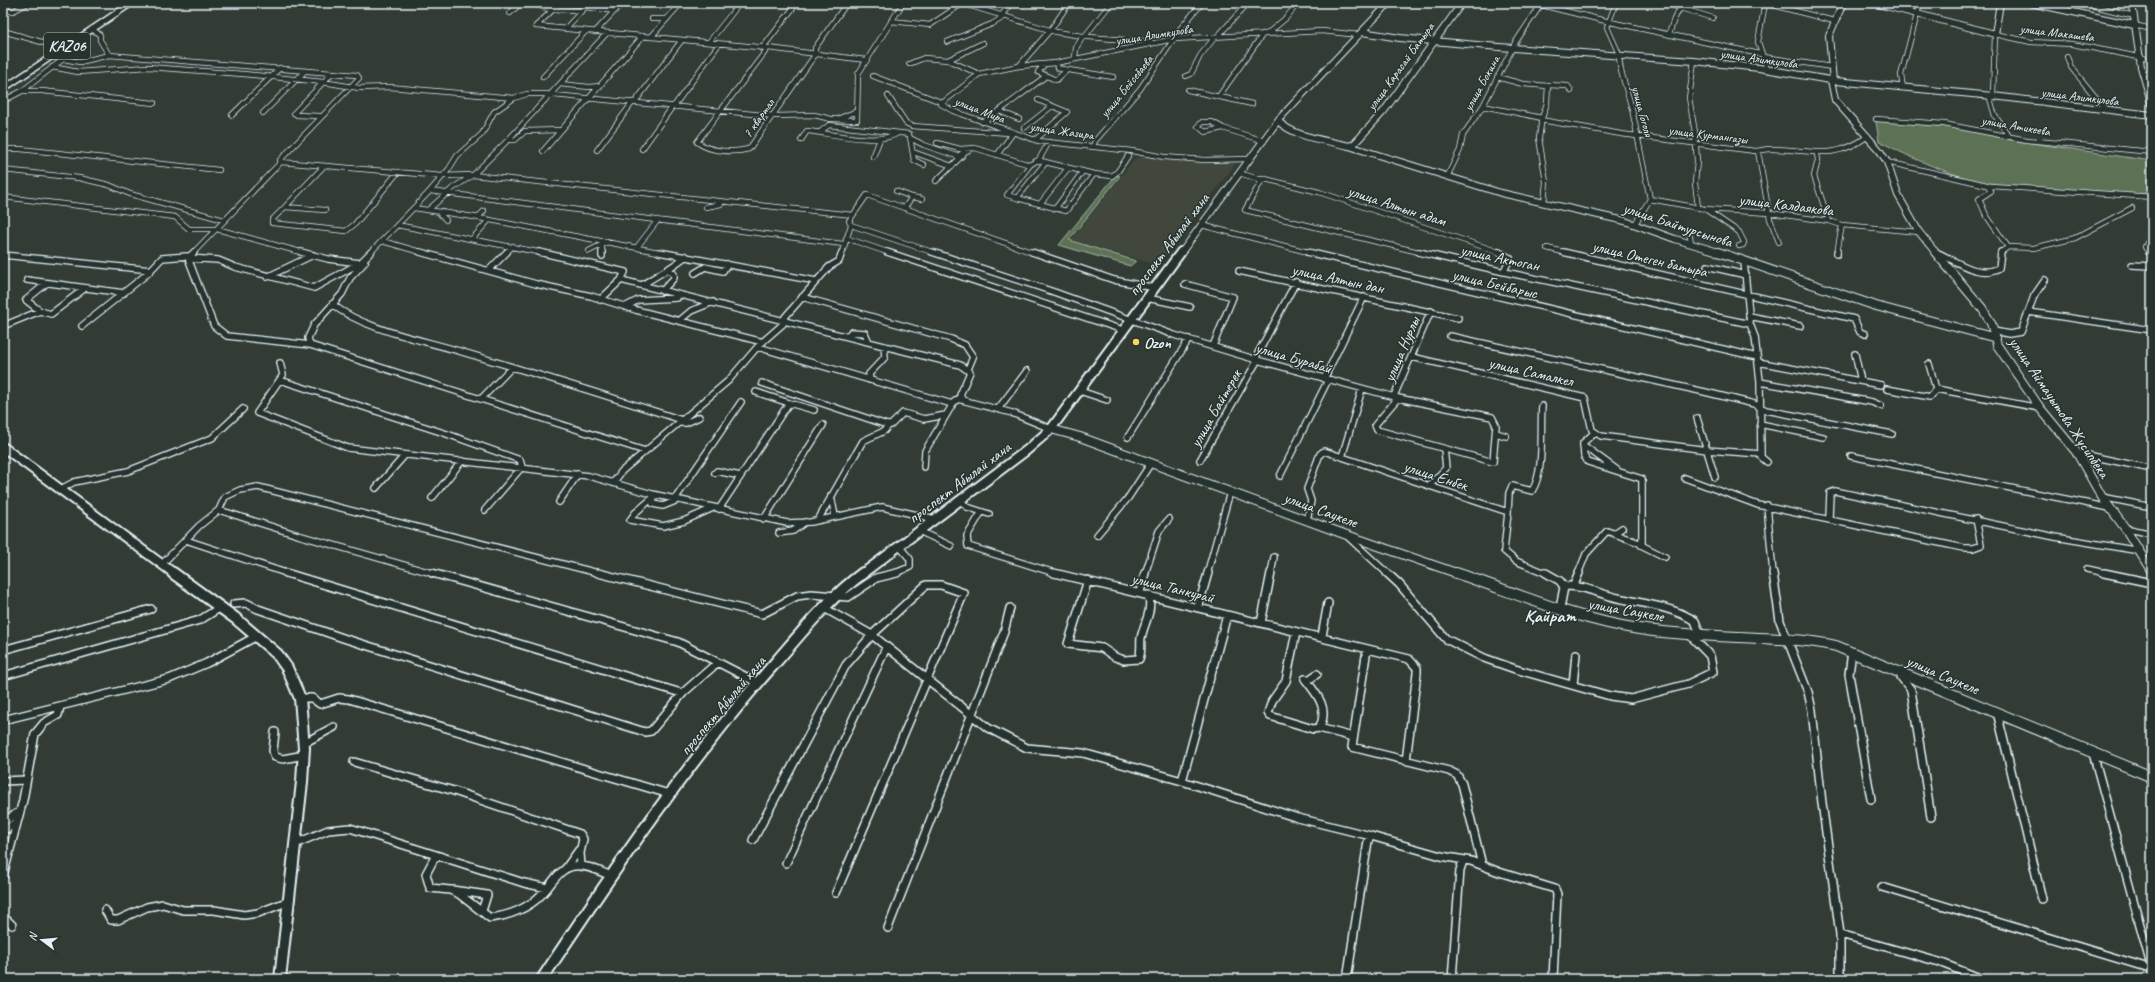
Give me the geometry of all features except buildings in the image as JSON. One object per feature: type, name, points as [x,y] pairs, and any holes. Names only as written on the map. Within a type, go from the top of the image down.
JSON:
[{"type":"highway","name":"KАZ06","points":[[3,85],[125,3]]},
{"type":"highway","name":"KАZ06","points":[[3,90],[132,3]]},
{"type":"main road","name":"проспект Абылай хана","points":[[542,979],[669,794],[758,683],[837,597],[859,576],[1027,450],[1051,429],[1278,121],[1389,3]]},
{"type":"main road","name":"улица Карасай Батыра","points":[[1357,146],[1408,79],[1433,41],[1462,3]]},
{"type":"main road","points":[[1278,121],[1283,126],[1292,129],[1349,146],[1357,146]]},
{"type":"main road","points":[[1263,141],[1277,133],[1292,129]]},
{"type":"main road","points":[[3,447],[221,607],[277,654],[287,668],[300,698],[304,755],[280,979]]},
{"type":"street","points":[[3,11],[15,10],[28,3]]},
{"type":"street","points":[[510,13],[521,3]]},
{"type":"street","points":[[560,3],[536,26],[804,51],[815,55],[866,60]]},
{"type":"street","points":[[566,28],[589,3]]},
{"type":"street","points":[[595,32],[622,3]]},
{"type":"street","points":[[651,37],[681,3]]},
{"type":"street","points":[[709,42],[740,3]]},
{"type":"street","points":[[760,48],[764,46],[796,3]]},
{"type":"street","name":"7 квартал","points":[[721,111],[697,142],[701,146],[708,147],[745,151],[749,149],[815,55],[815,48],[847,3]]},
{"type":"street","points":[[52,67],[78,72],[148,67],[243,74],[270,78],[323,82],[349,87],[390,87],[514,98],[532,94],[549,95],[772,116],[814,115],[857,120],[858,74],[903,3]]},
{"type":"street","points":[[892,21],[933,24],[962,3],[1051,31],[1084,36],[1154,42]]},
{"type":"street","points":[[948,42],[992,24],[1003,16],[1011,3]]},
{"type":"street","points":[[1019,66],[1051,31],[1069,3]]},
{"type":"street","points":[[1075,58],[1076,48],[1111,3]]},
{"type":"street","name":"улица Бейсебаева","points":[[1093,146],[1095,141],[1140,89],[1163,58],[1180,30],[1202,3]]},
{"type":"street","points":[[1186,76],[1191,74],[1200,56],[1248,3]]},
{"type":"street","points":[[1268,33],[1286,18],[1298,3]]},
{"type":"street","points":[[1533,3],[1762,56],[1832,67]]},
{"type":"street","points":[[1608,21],[1616,3]]},
{"type":"street","points":[[1664,3],[1713,18]]},
{"type":"street","points":[[1669,34],[1679,8],[1683,3]]},
{"type":"street","points":[[1767,69],[1758,42],[1765,3],[1834,21]]},
{"type":"street","name":"улица Аймауытова Жусипбека","points":[[1843,3],[1834,21],[1829,36],[1835,100],[1868,136],[1887,162],[1898,195],[1919,232],[1982,308],[2002,353],[2040,408],[2077,453],[2102,497],[2125,528],[2152,572]]},
{"type":"street","name":"улица Макашева","points":[[1874,3],[2031,42],[2072,44],[2141,57]]},
{"type":"street","points":[[1903,88],[1901,75],[1920,3]]},
{"type":"street","points":[[2000,3],[1995,34],[1991,96],[1995,116],[2009,136]]},
{"type":"street","points":[[2031,3],[2152,29]]},
{"type":"street","points":[[2132,3],[2134,25],[2141,57],[2142,80],[2152,105]]},
{"type":"street","name":"улица Бокина","points":[[1447,177],[1460,150],[1463,135],[1483,106],[1513,48],[1541,4]]},
{"type":"street","points":[[2091,5],[2134,16]]},
{"type":"street","points":[[540,6],[554,9],[584,8],[615,11]]},
{"type":"street","points":[[652,19],[667,19]]},
{"type":"street","name":"улица Гоголя","points":[[1608,21],[1607,27],[1618,54],[1639,136],[1650,199]]},
{"type":"street","points":[[92,29],[100,35],[100,40],[109,56]]},
{"type":"street","points":[[3,31],[45,43]]},
{"type":"street","points":[[543,77],[586,31]]},
{"type":"street","name":"улица Алимкулова","points":[[978,74],[1019,66],[1056,63],[1154,42],[1175,39],[1322,31],[1360,33],[1513,48],[1618,54],[1694,61],[1767,69],[1832,80],[1991,96],[2152,115]]},
{"type":"street","points":[[428,210],[449,192],[473,175],[508,140],[607,33]]},
{"type":"street","points":[[1219,96],[1224,84],[1258,44],[1263,34]]},
{"type":"street","points":[[543,150],[643,36]]},
{"type":"street","points":[[597,150],[682,40]]},
{"type":"street","points":[[948,60],[983,43]]},
{"type":"street","points":[[642,149],[718,44]]},
{"type":"street","points":[[721,111],[768,48]]},
{"type":"street","points":[[52,57],[80,62],[109,56],[160,58],[357,75],[359,78],[320,116],[280,160],[281,162],[188,257]]},
{"type":"street","points":[[2067,57],[2073,71],[2106,110]]},
{"type":"street","points":[[148,67],[160,58]]},
{"type":"street","points":[[909,64],[924,58],[948,60],[978,74]]},
{"type":"street","points":[[3,101],[22,91],[62,60]]},
{"type":"street","points":[[178,69],[190,60]]},
{"type":"street","points":[[1694,61],[1689,98],[1696,143],[1695,184],[1698,206]]},
{"type":"street","points":[[1056,63],[1058,68],[1113,77]]},
{"type":"street","points":[[1044,65],[1038,71],[1056,80],[1067,70]]},
{"type":"street","points":[[232,115],[280,68]]},
{"type":"street","points":[[263,113],[305,70]]},
{"type":"street","points":[[320,116],[296,115],[294,113],[332,73]]},
{"type":"street","name":"улица Мира","points":[[978,74],[941,102],[942,106],[1013,133]]},
{"type":"street","points":[[873,76],[941,102]]},
{"type":"street","points":[[982,122],[1046,76]]},
{"type":"street","points":[[1497,77],[1523,84],[1568,86],[1571,90]]},
{"type":"street","points":[[560,84],[589,87],[600,86]]},
{"type":"street","points":[[1544,203],[1546,182],[1540,146],[1541,119],[1547,103],[1548,86]]},
{"type":"street","points":[[1188,90],[1252,104]]},
{"type":"street","points":[[22,91],[42,91],[67,95],[154,103]]},
{"type":"street","name":"улица Жазира","points":[[888,96],[906,123],[912,126],[1013,133],[1035,140],[1093,146],[1164,157],[1205,160],[1249,159]]},
{"type":"street","points":[[82,326],[124,293],[151,270],[162,258],[216,258],[227,261],[235,267],[267,277],[314,288],[320,286],[360,263],[430,191],[449,169],[457,156],[482,134],[494,112],[514,98]]},
{"type":"street","points":[[1035,140],[1067,112],[1038,100]]},
{"type":"street","points":[[1024,128],[1052,106]]},
{"type":"street","name":"улица Курмангазы","points":[[1483,106],[1568,126],[1758,151],[1770,149],[1817,154],[1846,151],[1868,136]]},
{"type":"street","points":[[838,118],[857,111]]},
{"type":"street","points":[[998,111],[1019,119]]},
{"type":"street","name":"улица Атикеева","points":[[1876,119],[1944,124],[2059,144],[2152,152]]},
{"type":"street","points":[[1223,128],[1205,132],[1198,126],[1202,122],[1212,122],[1223,128],[1263,141]]},
{"type":"street","points":[[820,132],[824,127],[829,125],[888,131],[910,136],[923,145],[957,156],[972,148]]},
{"type":"street","points":[[520,127],[529,130],[561,130]]},
{"type":"street","points":[[918,127],[910,131],[910,136],[914,160],[924,165]]},
{"type":"street","points":[[508,140],[515,140],[523,132],[529,130]]},
{"type":"street","points":[[801,140],[807,131],[881,139],[894,137],[898,133]]},
{"type":"street","points":[[873,157],[881,139],[888,131]]},
{"type":"street","points":[[997,155],[1013,133]]},
{"type":"street","points":[[1049,142],[1038,161],[1030,166],[1007,195],[1066,211],[1094,174]]},
{"type":"street","points":[[937,143],[960,149],[972,148],[1030,166]]},
{"type":"street","points":[[913,151],[917,146],[923,145]]},
{"type":"street","name":"улица Байтурсынова","points":[[1357,146],[1447,177],[1501,193],[1595,213],[1635,224],[1691,244],[1730,255],[1744,262],[1876,306],[1995,335]]},
{"type":"street","points":[[3,149],[20,149],[63,155],[219,170]]},
{"type":"street","points":[[913,151],[952,166]]},
{"type":"street","points":[[1758,151],[1770,219],[1779,235],[1779,242]]},
{"type":"street","points":[[936,181],[966,152]]},
{"type":"street","points":[[1817,154],[1818,160],[1814,176],[1829,221]]},
{"type":"street","points":[[1038,161],[1094,174],[1112,176],[1118,171],[1128,156]]},
{"type":"street","points":[[281,162],[323,167],[442,176],[473,175],[710,204],[730,203],[853,215]]},
{"type":"street","points":[[1017,198],[1046,162]]},
{"type":"street","points":[[1887,162],[1988,186],[2152,197]]},
{"type":"street","points":[[323,167],[272,220],[272,222],[346,231],[355,224],[398,172]]},
{"type":"street","points":[[1040,204],[1068,168]]},
{"type":"street","points":[[3,170],[79,178],[109,185],[130,194],[224,220]]},
{"type":"street","points":[[1055,209],[1083,171]]},
{"type":"street","points":[[1239,173],[1261,178]]},
{"type":"street","name":"улица Актоган","points":[[1261,178],[1260,186],[1245,210],[1504,271],[1750,324]]},
{"type":"street","name":"улица Алтын адам","points":[[1261,178],[1354,203],[1414,225],[1489,248],[1510,258],[1504,271]]},
{"type":"street","points":[[1988,186],[1991,191],[1980,199],[1986,215],[2008,247]]},
{"type":"street","points":[[430,191],[449,192],[844,244]]},
{"type":"street","points":[[896,191],[912,198],[922,199]]},
{"type":"street","points":[[614,481],[645,451],[728,381],[758,347],[785,320],[785,317],[828,267],[839,261],[851,225],[849,221],[867,196],[905,207],[1114,280],[1155,288]]},
{"type":"street","points":[[3,197],[36,202],[80,204],[127,212],[176,217],[186,228],[194,230],[217,228],[313,255],[360,263]]},
{"type":"street","points":[[905,207],[912,198]]},
{"type":"street","points":[[1635,224],[1650,199]]},
{"type":"street","name":"улица Калдаякова","points":[[1650,199],[1698,206],[1705,209],[1770,213],[1829,221],[1842,225],[1919,232]]},
{"type":"street","points":[[285,207],[325,210]]},
{"type":"street","points":[[414,208],[442,211],[816,281]]},
{"type":"street","points":[[1936,252],[1976,270],[1995,271],[1999,268],[2000,252],[2008,247],[2034,248],[2075,238],[2132,208]]},
{"type":"street","points":[[1705,209],[1739,232],[1744,242],[1743,245],[1740,246]]},
{"type":"street","points":[[442,211],[440,214],[446,220]]},
{"type":"street","points":[[478,218],[484,211]]},
{"type":"street","points":[[472,239],[490,220]]},
{"type":"street","points":[[637,247],[658,220]]},
{"type":"street","points":[[397,224],[513,246],[623,270],[625,275],[600,300]]},
{"type":"street","name":"улица Бурабай","points":[[851,225],[1189,339],[1257,360],[1362,389],[1492,417],[1496,425],[1496,433]]},
{"type":"street","name":"улица Бейбарыс","points":[[1201,225],[1228,233],[1757,359],[1860,382],[1881,385]]},
{"type":"street","points":[[1837,254],[1842,225]]},
{"type":"street","points":[[2152,234],[2150,242],[2145,250],[2152,255]]},
{"type":"street","points":[[1690,236],[1691,244]]},
{"type":"street","points":[[846,238],[1123,330]]},
{"type":"street","points":[[382,241],[625,307],[763,342]]},
{"type":"street","points":[[590,251],[607,242]]},
{"type":"street","points":[[602,245],[602,256]]},
{"type":"street","points":[[489,270],[513,246]]},
{"type":"street","name":"улица Отеген батыра","points":[[1547,248],[1854,319],[1858,330],[1865,334]]},
{"type":"street","points":[[310,345],[310,331],[346,288],[350,278],[365,262],[370,253]]},
{"type":"street","points":[[3,255],[151,270]]},
{"type":"street","points":[[267,277],[313,255]]},
{"type":"street","points":[[642,285],[655,276],[669,270],[686,256]]},
{"type":"street","points":[[188,257],[214,326],[227,336],[310,345],[645,451]]},
{"type":"street","points":[[1744,262],[1750,324],[1755,338],[1760,382],[1761,454],[1763,459],[1768,462]]},
{"type":"street","points":[[694,273],[705,266],[723,271],[726,264]]},
{"type":"street","points":[[2132,265],[2152,266]]},
{"type":"street","points":[[1707,266],[1746,276]]},
{"type":"street","points":[[659,290],[674,278],[674,274],[669,270]]},
{"type":"street","name":"улица Алтын дан","points":[[1238,271],[1296,282],[1458,318]]},
{"type":"street","points":[[27,280],[84,289],[124,293]]},
{"type":"street","points":[[621,280],[848,336],[851,332],[859,331],[865,333],[869,342],[956,364],[968,369]]},
{"type":"street","points":[[1995,335],[2020,332],[2034,296],[2045,280]]},
{"type":"street","name":"улица Байтерек","points":[[1200,460],[1257,360],[1257,355],[1296,282]]},
{"type":"street","points":[[47,283],[26,300],[45,314],[56,311],[84,289]]},
{"type":"street","points":[[1185,284],[1233,298],[1213,346]]},
{"type":"street","points":[[659,290],[664,298]]},
{"type":"street","points":[[625,307],[638,300],[685,297]]},
{"type":"street","points":[[802,297],[951,339],[965,345],[974,357],[968,369],[970,372],[960,395],[962,399]]},
{"type":"street","points":[[1280,476],[1364,297]]},
{"type":"street","points":[[1147,298],[1190,307]]},
{"type":"street","points":[[679,321],[690,310],[713,302]]},
{"type":"street","points":[[332,304],[342,312],[378,328],[512,367],[682,420],[686,423],[703,417]]},
{"type":"street","points":[[3,326],[40,311]]},
{"type":"street","name":"улица Нурлы","points":[[1431,312],[1396,397],[1376,426],[1377,430],[1444,449]]},
{"type":"street","points":[[2029,312],[2152,330]]},
{"type":"street","points":[[1749,316],[1800,326]]},
{"type":"street","points":[[1450,336],[1705,392],[1747,402],[1766,410],[1892,434]]},
{"type":"street","points":[[1128,437],[1189,339]]},
{"type":"street","points":[[870,380],[869,374],[885,357],[884,346]]},
{"type":"street","points":[[758,347],[952,404]]},
{"type":"street","points":[[1855,354],[1860,382]]},
{"type":"street","name":"улица Самалкел","points":[[1412,357],[1585,398],[1591,426],[1595,432]]},
{"type":"street","points":[[280,363],[283,371],[280,380],[258,409],[257,413],[334,441],[348,448],[522,467],[604,478],[655,496],[676,499],[787,523],[818,520],[882,507],[906,511],[935,519]]},
{"type":"street","points":[[1929,364],[1936,389]]},
{"type":"street","points":[[481,399],[512,367]]},
{"type":"street","points":[[998,409],[1027,371]]},
{"type":"street","points":[[280,380],[513,456],[520,460],[522,467]]},
{"type":"street","points":[[1760,382],[1872,402],[1881,406]]},
{"type":"street","points":[[762,383],[889,425]]},
{"type":"street","points":[[1887,388],[1930,397],[1936,389]]},
{"type":"street","points":[[1342,457],[1362,389]]},
{"type":"street","points":[[1936,389],[2040,408]]},
{"type":"street","points":[[1080,391],[1107,400]]},
{"type":"street","points":[[756,392],[814,410]]},
{"type":"street","points":[[924,467],[925,451],[952,404],[956,400],[962,399],[998,409],[1051,429]]},
{"type":"street","points":[[655,496],[653,504],[663,506],[673,503],[741,402]]},
{"type":"street","points":[[655,496],[633,514],[630,520],[663,526],[673,525],[716,508],[740,476],[789,403]]},
{"type":"street","points":[[1542,406],[1539,472],[1536,485],[1532,490],[1512,486],[1509,493],[1504,551],[1506,554],[1546,572],[1564,586],[1574,585],[1617,598],[1673,611],[1695,621],[1700,634]]},
{"type":"street","points":[[61,489],[74,482],[128,471],[212,438],[243,409]]},
{"type":"street","points":[[818,520],[863,441],[884,431],[903,413],[912,418],[922,420],[946,415]]},
{"type":"street","points":[[1697,418],[1715,477]]},
{"type":"street","points":[[1760,424],[1823,437]]},
{"type":"street","points":[[764,519],[823,425]]},
{"type":"street","name":"улица Саукеле","points":[[1051,429],[1151,463],[1344,534],[1608,624],[1689,634],[1820,642],[1852,652],[2151,776]]},
{"type":"street","points":[[1640,545],[1642,479],[1588,462],[1584,456],[1583,445],[1595,432],[1601,436],[1707,450],[1761,454]]},
{"type":"street","points":[[1444,449],[1492,463],[1494,460],[1496,433],[1506,436]]},
{"type":"street","points":[[1583,445],[1620,472]]},
{"type":"street","points":[[1429,486],[1440,478],[1445,470],[1446,456],[1444,449]]},
{"type":"street","name":"улица Енбек","points":[[1307,520],[1311,501],[1307,489],[1320,454],[1324,451],[1508,512]]},
{"type":"street","points":[[2077,453],[2152,469]]},
{"type":"street","points":[[376,488],[405,455]]},
{"type":"street","points":[[1851,456],[2110,508]]},
{"type":"street","points":[[432,498],[462,461]]},
{"type":"street","points":[[1097,535],[1128,498],[1151,463]]},
{"type":"street","points":[[485,510],[522,467]]},
{"type":"street","points":[[715,474],[717,471],[740,476]]},
{"type":"street","points":[[560,502],[578,474]]},
{"type":"street","points":[[1685,478],[1758,505],[1973,548],[1981,545],[1976,519]]},
{"type":"street","points":[[163,563],[199,526],[219,510],[225,497],[240,490],[258,487],[762,614],[769,613],[781,603],[796,596],[814,594],[847,598],[856,594],[874,579],[889,573],[907,570],[910,567],[910,559],[899,546]]},
{"type":"street","points":[[1829,518],[1830,494],[1832,491],[1835,491],[1976,519],[2082,543],[2140,551]]},
{"type":"street","points":[[1198,608],[1230,492]]},
{"type":"street","points":[[832,495],[831,503],[836,516]]},
{"type":"street","points":[[2102,497],[2152,507]]},
{"type":"street","points":[[960,500],[967,507],[989,514]]},
{"type":"street","points":[[1767,506],[1773,575],[1780,621],[1808,692],[1812,710],[1824,819],[1840,934],[1840,979]]},
{"type":"street","points":[[219,510],[273,527],[678,642],[758,683]]},
{"type":"street","name":"улица Танкурай","points":[[980,512],[967,536],[968,546],[1035,568],[1140,592],[1198,608],[1409,659],[1417,668],[1417,673],[1406,761]]},
{"type":"street","points":[[1140,592],[1158,532],[1164,521],[1168,519]]},
{"type":"street","points":[[779,533],[793,531],[805,522]]},
{"type":"street","points":[[1615,533],[1622,528]]},
{"type":"street","points":[[2125,528],[2152,534]]},
{"type":"street","points":[[919,531],[951,546]]},
{"type":"street","points":[[1574,585],[1586,554],[1607,532],[1615,533],[1665,557]]},
{"type":"street","points":[[1344,534],[1399,584],[1446,639],[1484,658],[1610,696],[1631,699],[1661,693],[1707,676],[1713,672],[1715,665],[1713,659],[1689,634]]},
{"type":"street","points":[[186,540],[221,553],[682,693]]},
{"type":"street","points":[[1261,623],[1274,557]]},
{"type":"street","points":[[2087,569],[2152,583]]},
{"type":"street","points":[[1088,580],[1068,644],[1102,648],[1115,657],[1124,660],[1139,660],[1142,652],[1141,639],[1151,608],[1149,595]]},
{"type":"street","points":[[753,840],[846,665],[872,635],[926,585],[941,585],[964,593],[928,681],[836,893]]},
{"type":"street","points":[[1560,608],[1564,586]]},
{"type":"street","points":[[234,604],[246,603],[258,609],[346,639],[645,732],[651,731],[656,726],[682,693],[700,674],[717,663]]},
{"type":"street","points":[[1319,637],[1322,636],[1325,626],[1328,603]]},
{"type":"street","points":[[3,676],[200,620],[221,607]]},
{"type":"street","points":[[888,928],[1004,632],[1010,608]]},
{"type":"street","points":[[3,650],[151,609]]},
{"type":"street","points":[[826,609],[872,635],[886,648],[988,728],[1027,748],[1082,753],[1182,781],[1298,818],[1482,865],[1505,874],[1550,886],[1555,889],[1557,894],[1553,979]]},
{"type":"street","points":[[1182,781],[1227,615]]},
{"type":"street","points":[[1296,632],[1286,682],[1272,701],[1268,713],[1270,716],[1313,729],[1319,728],[1353,737]]},
{"type":"street","points":[[3,720],[169,679],[207,663],[257,636]]},
{"type":"street","points":[[786,863],[886,648]]},
{"type":"street","points":[[1367,649],[1362,692],[1352,747],[1354,749],[1449,771],[1457,775],[1462,784],[1482,865]]},
{"type":"street","points":[[1852,652],[1849,674],[1871,799]]},
{"type":"street","points":[[1573,685],[1576,654]]},
{"type":"street","points":[[1902,673],[1901,677],[1910,690],[1913,700],[1924,757],[1931,817]]},
{"type":"street","points":[[1317,674],[1306,680],[1322,701],[1324,713],[1322,724],[1319,728]]},
{"type":"street","points":[[300,698],[312,698],[320,704],[324,704],[339,698],[349,699],[669,794]]},
{"type":"street","points":[[3,876],[20,812],[35,734],[44,723],[58,715],[60,706]]},
{"type":"street","points":[[1997,712],[2042,899]]},
{"type":"street","points":[[304,743],[334,727]]},
{"type":"street","points":[[275,732],[276,738],[273,753],[276,757],[283,758],[304,755]]},
{"type":"street","points":[[2093,753],[2152,969]]},
{"type":"street","points":[[354,762],[572,830],[583,836],[579,860],[581,866]]},
{"type":"street","points":[[2151,776],[2152,786]]},
{"type":"street","points":[[3,782],[26,780]]},
{"type":"street","points":[[3,822],[20,812]]},
{"type":"street","points":[[3,831],[17,822]]},
{"type":"street","points":[[295,844],[328,830],[350,828],[524,883],[547,888]]},
{"type":"street","points":[[1347,979],[1368,841],[1371,836]]},
{"type":"street","points":[[449,890],[474,902],[490,918],[512,913],[538,898],[565,869],[582,846]]},
{"type":"street","points":[[436,855],[426,874],[430,888],[436,890],[468,891],[487,895],[482,911]]},
{"type":"street","points":[[1452,979],[1460,870],[1467,861],[1478,859],[1479,855]]},
{"type":"street","points":[[565,869],[572,866],[581,866],[612,876]]},
{"type":"street","points":[[1882,887],[2152,969]]},
{"type":"street","points":[[105,910],[111,920],[118,920],[146,907],[163,904],[183,910],[214,910],[244,915],[258,913],[289,901]]},
{"type":"street","points":[[1840,934],[1938,962],[1982,979]]},
{"type":"shaded area","points":[[1142,156],[1198,162],[1237,162],[1158,265],[1071,240],[1135,159]]},
{"type":"green space","points":[[1883,121],[1954,127],[2011,140],[2152,161],[2152,189],[2141,195],[1991,185],[1962,177],[1933,166],[1879,141],[1876,122]]},
{"type":"green space","points":[[1116,175],[1120,176],[1069,240],[1136,261],[1130,266],[1059,245]]},
{"type":"place","name":"Ozon","points":[[1136,342]]},
{"type":"district","name":"Қайрат","points":[[1550,616]]}]
